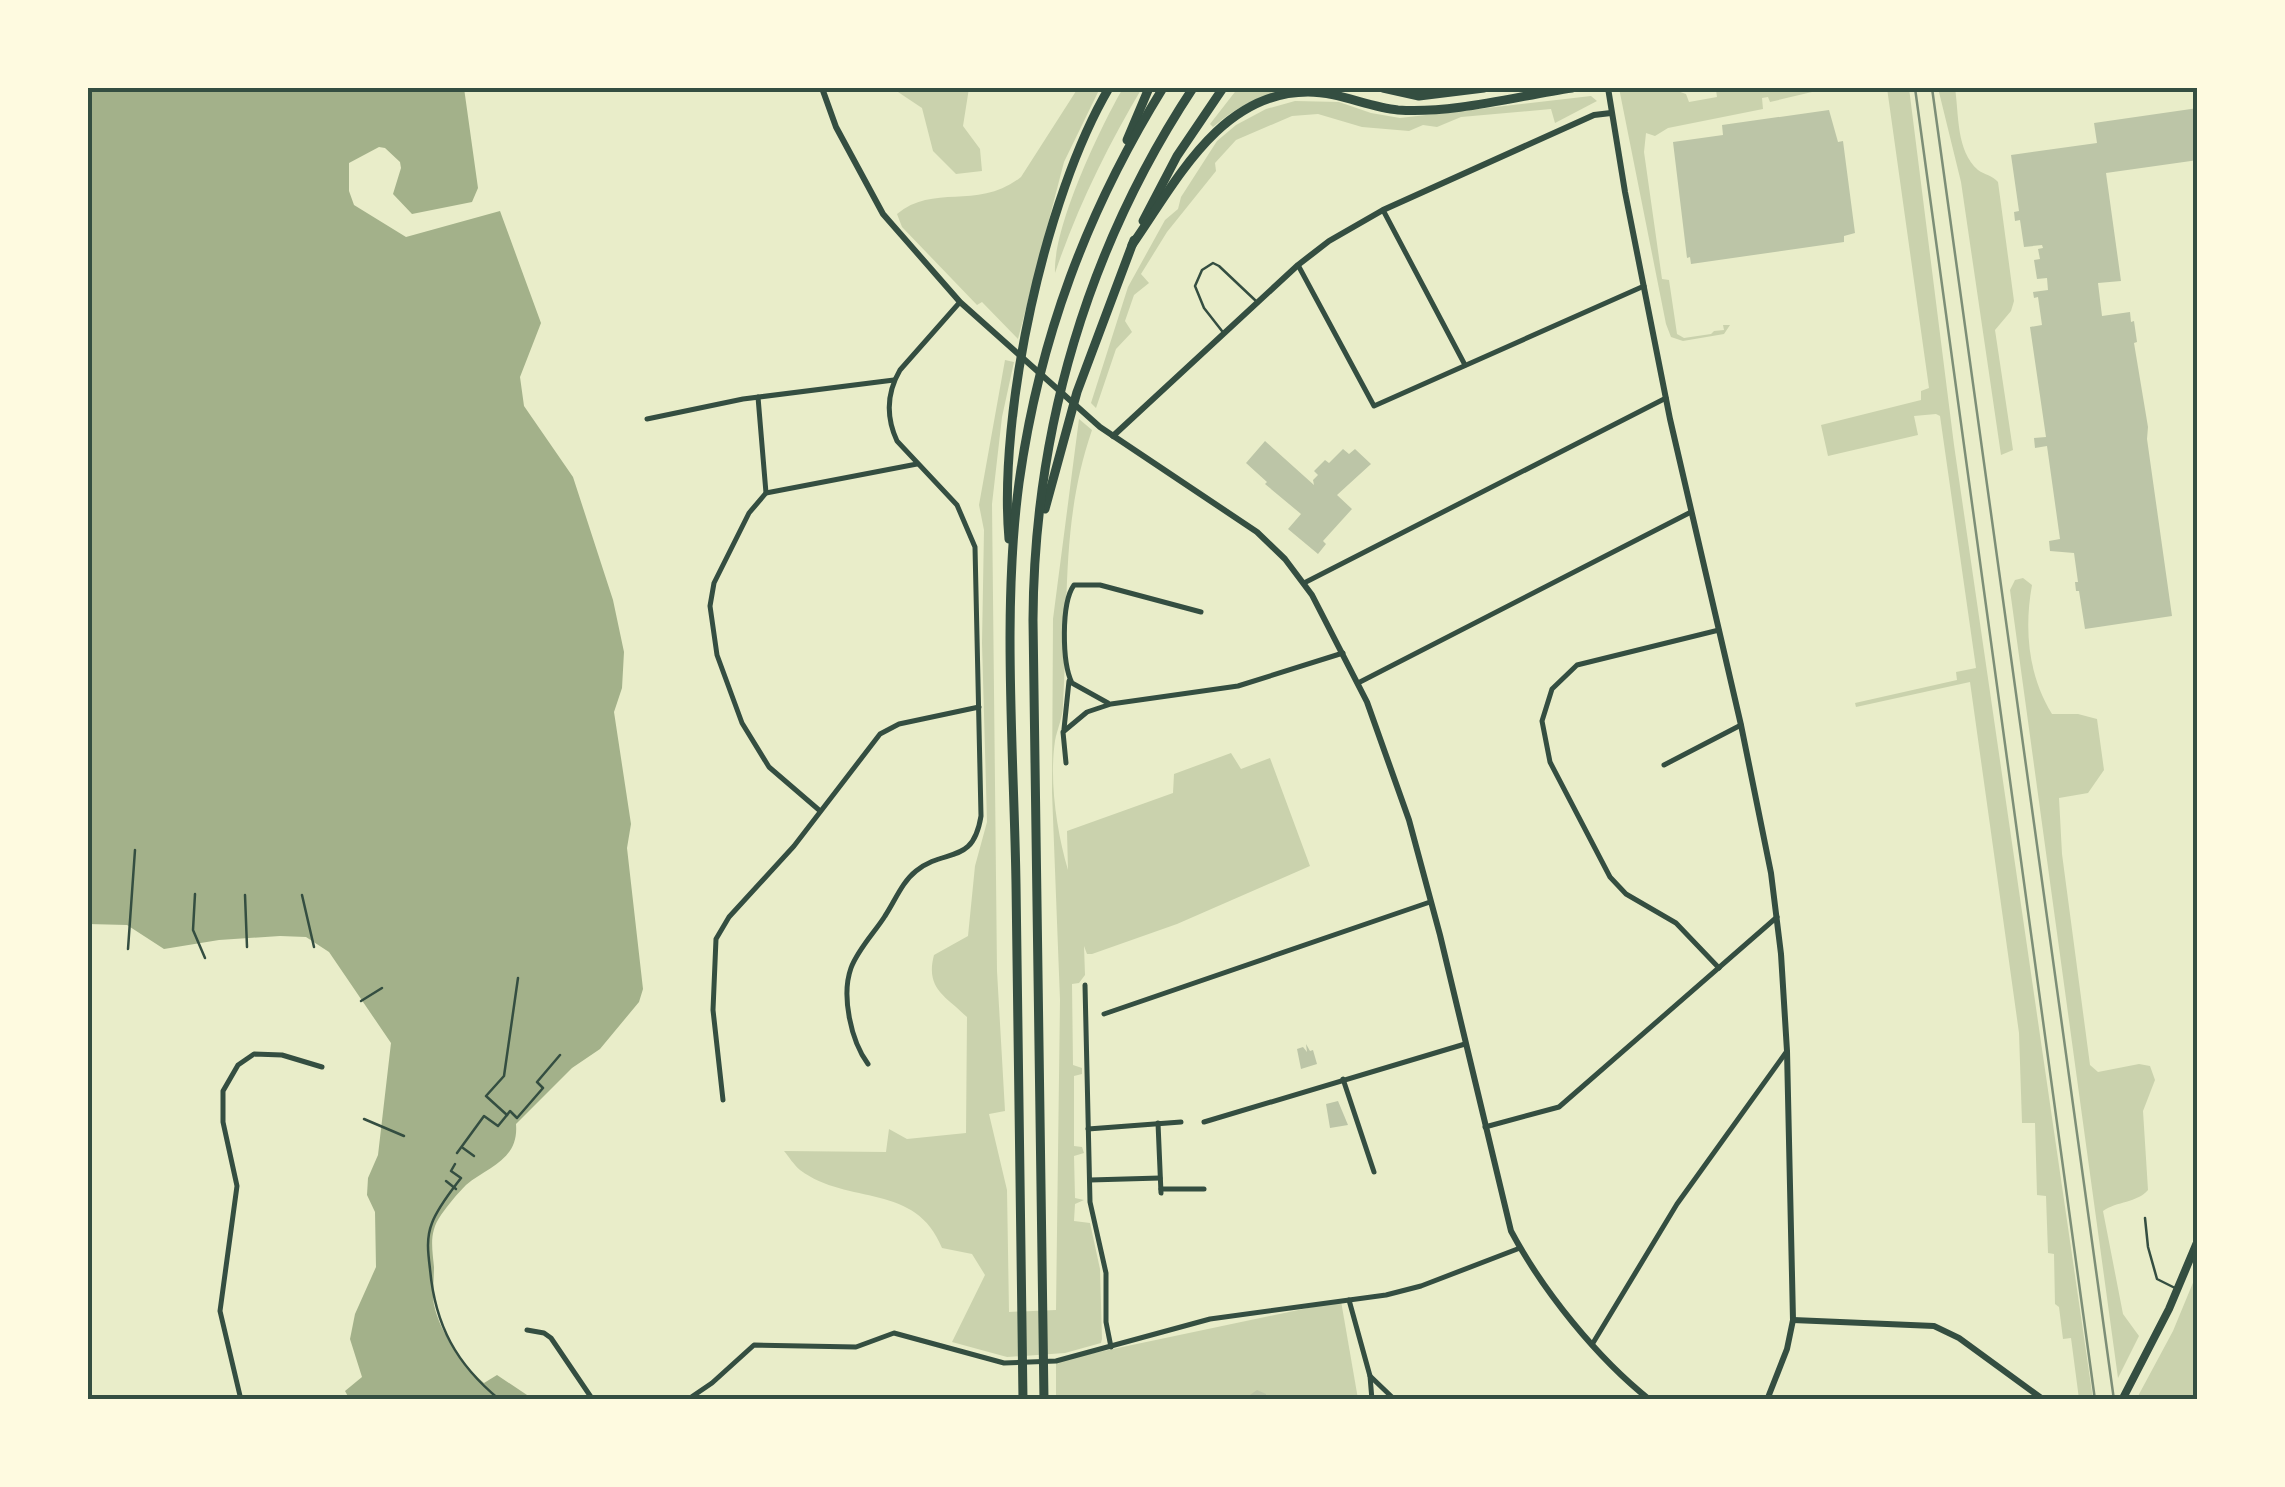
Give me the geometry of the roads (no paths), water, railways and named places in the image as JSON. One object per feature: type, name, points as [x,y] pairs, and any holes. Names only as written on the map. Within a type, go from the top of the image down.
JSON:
[{"type":"highway","points":[[1022,1400],[1008,452],[1026,342],[1067,179],[1108,88]]},
{"type":"highway","points":[[1012,572],[1019,484],[1041,370],[1072,267],[1149,88]]},
{"type":"highway","points":[[1116,168],[1163,88]]},
{"type":"highway","points":[[1044,1400],[1035,546],[1056,406],[1090,288],[1140,179],[1193,88]]},
{"type":"highway","points":[[1035,546],[1078,392],[1132,245],[1177,156],[1223,88]]},
{"type":"highway","points":[[1383,88],[1419,96],[1484,88]]},
{"type":"highway","points":[[1132,245],[1211,135],[1233,116],[1270,98],[1322,92],[1384,108],[1422,110],[1572,88]]},
{"type":"main road","points":[[2122,1400],[2198,1240]]},
{"type":"street","points":[[822,88],[836,127],[874,201],[960,302],[1100,427],[1247,524],[1285,559],[1304,583],[1358,683],[1404,806],[1510,1231],[1593,1343],[1650,1400]]},
{"type":"street","points":[[1608,88],[1666,398],[1741,725],[1777,917],[1787,1051],[1792,1320],[1786,1349],[1766,1400]]},
{"type":"street","points":[[1113,436],[1298,264],[1345,231],[1594,115],[1611,113]]},
{"type":"street","points":[[1383,210],[1465,365]]},
{"type":"street","points":[[1298,264],[1374,406],[1644,286]]},
{"type":"street","points":[[868,1064],[854,1039],[850,970],[907,880],[926,865],[962,852],[974,842],[981,816],[978,568],[972,536],[956,505],[917,464],[892,430],[888,406],[894,380],[960,302]]},
{"type":"street","points":[[647,419],[758,397],[894,380]]},
{"type":"street","points":[[758,397],[766,493]]},
{"type":"street","points":[[1304,583],[1666,398]]},
{"type":"street","points":[[820,810],[776,775],[756,749],[730,694],[714,640],[710,606],[714,583],[749,513],[766,493],[917,464]]},
{"type":"street","points":[[1358,683],[1692,512]]},
{"type":"street","points":[[1066,763],[1062,740],[1069,678],[1065,644],[1068,595],[1074,586],[1100,585],[1200,612]]},
{"type":"street","points":[[1719,630],[1578,665],[1552,689],[1542,721],[1550,762],[1610,877],[1626,894],[1676,923],[1719,968]]},
{"type":"street","points":[[1064,732],[1087,712],[1111,704],[1238,686],[1343,653]]},
{"type":"street","points":[[1069,678],[1081,691],[1111,704]]},
{"type":"street","points":[[723,1100],[713,1010],[716,939],[728,918],[794,846],[873,742],[890,727],[979,707]]},
{"type":"street","points":[[1664,765],[1741,725]]},
{"type":"street","points":[[1104,1014],[1430,902]]},
{"type":"street","points":[[1485,1127],[1560,1106],[1777,917]]},
{"type":"street","points":[[1085,985],[1090,1202],[1106,1272],[1106,1322],[1112,1347]]},
{"type":"street","points":[[1204,1122],[1465,1044]]},
{"type":"street","points":[[1593,1343],[1677,1204],[1787,1051]]},
{"type":"street","points":[[241,1400],[220,1312],[237,1186],[223,1122],[223,1092],[238,1064],[254,1054],[282,1055],[322,1067]]},
{"type":"street","points":[[1343,1079],[1374,1172]]},
{"type":"street","points":[[1088,1129],[1181,1122]]},
{"type":"street","points":[[1158,1124],[1161,1191],[1204,1189]]},
{"type":"street","points":[[1090,1180],[1160,1178]]},
{"type":"street","points":[[687,1400],[754,1345],[763,1343],[856,1346],[894,1333],[1004,1364],[1056,1361],[1210,1319],[1386,1296],[1520,1248]]},
{"type":"street","points":[[1350,1300],[1370,1376],[1372,1400]]},
{"type":"street","points":[[1792,1320],[1934,1326],[1960,1338],[2044,1400]]},
{"type":"street","points":[[527,1330],[552,1338],[592,1400]]},
{"type":"street","points":[[1370,1376],[1395,1400]]},
{"type":"lane","points":[[1224,334],[1204,308],[1195,286],[1202,270],[1213,263],[1219,266],[1257,302]]},
{"type":"lane","points":[[2145,1218],[2157,1279],[2178,1289]]},
{"type":"railway","points":[[1915,88],[2095,1400]]},
{"type":"railway","points":[[1932,88],[2114,1400]]}]
